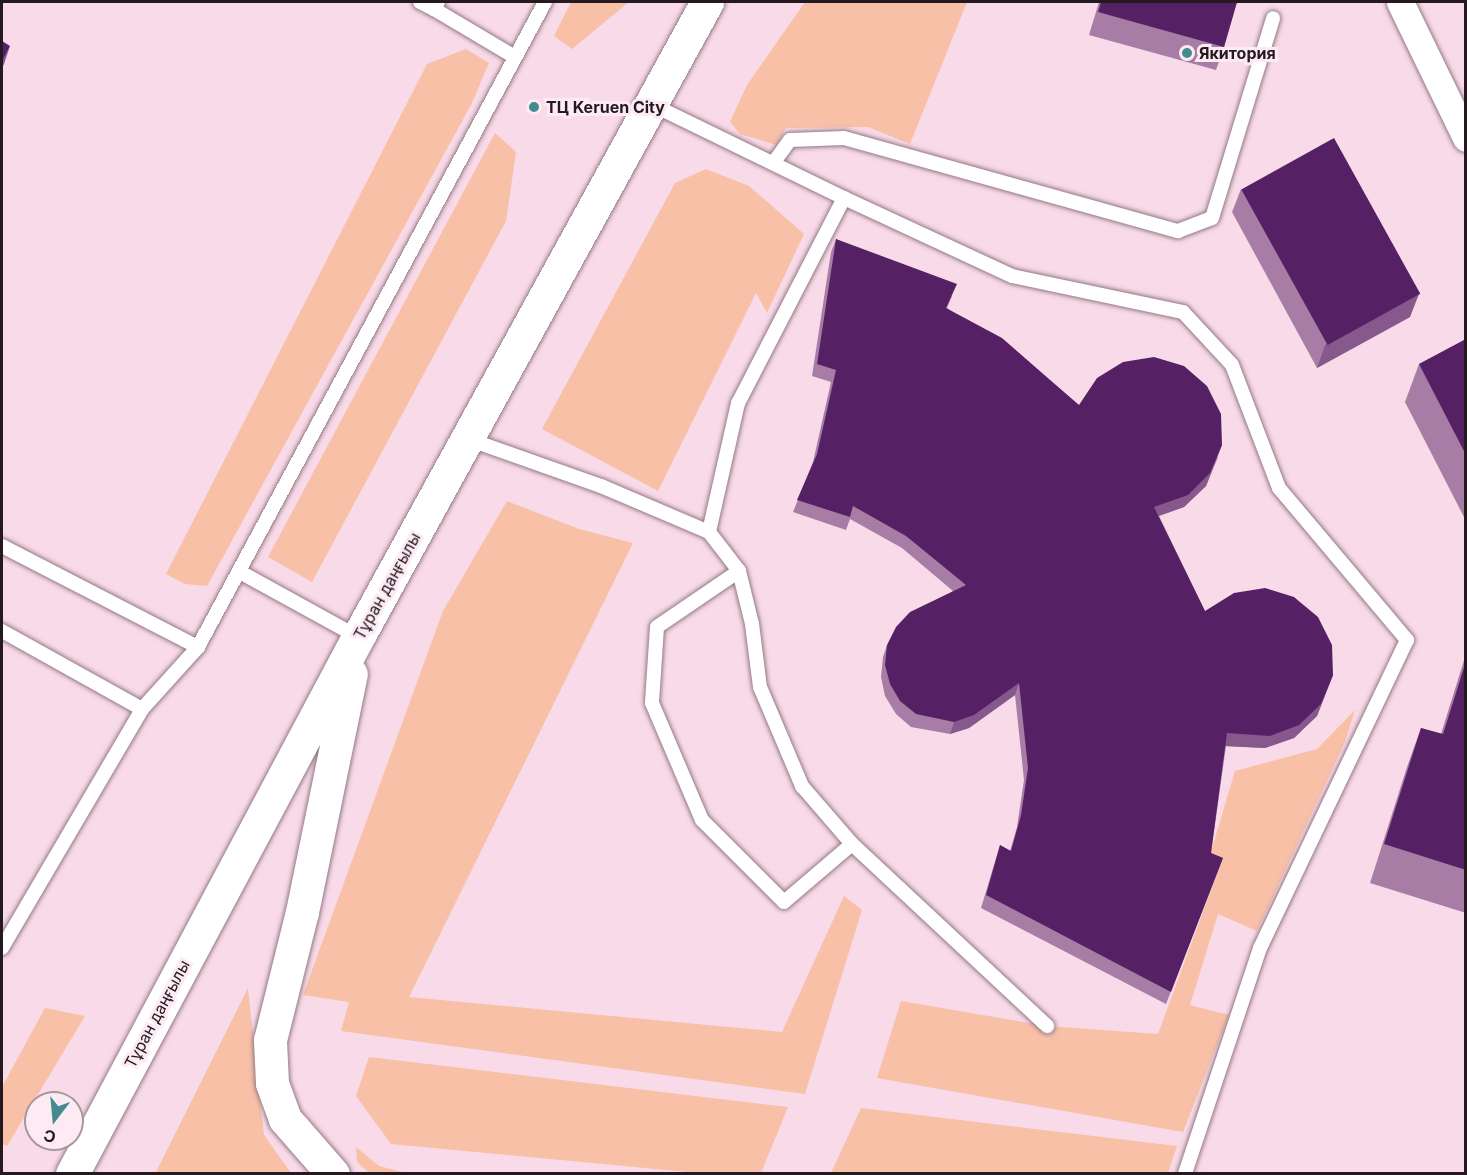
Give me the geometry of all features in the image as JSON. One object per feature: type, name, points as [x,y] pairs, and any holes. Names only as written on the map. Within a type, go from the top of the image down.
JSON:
[{"type":"main road","name":"Тұран даңғылы","points":[[72,1173],[358,637],[707,2]]},
{"type":"main road","points":[[333,1173],[285,1119],[272,1083],[270,1040],[302,912],[358,637]]},
{"type":"street","points":[[1400,2],[1466,138]]},
{"type":"lane","points":[[420,2],[436,5],[515,57]]},
{"type":"lane","points":[[2,948],[142,709],[198,647],[546,2]]},
{"type":"lane","points":[[774,162],[790,140],[844,138],[1178,231],[1212,218],[1274,18]]},
{"type":"lane","points":[[651,104],[844,198],[1012,276],[1183,312],[1232,365],[1279,488],[1407,640],[1260,948],[1185,1173]]},
{"type":"lane","points":[[709,532],[738,403],[844,198]]},
{"type":"lane","points":[[468,439],[601,486],[709,532],[739,572],[760,687],[802,786],[852,844],[1047,1026]]},
{"type":"lane","points":[[2,546],[198,647]]},
{"type":"lane","points":[[240,572],[358,637]]},
{"type":"lane","points":[[739,572],[657,627],[652,703],[702,820],[784,902],[852,844]]},
{"type":"lane","points":[[2,632],[142,709]]},
{"type":"shaded area","points":[[571,2],[629,2],[572,49],[554,36]]},
{"type":"shaded area","points":[[805,2],[967,2],[910,144],[868,127],[786,128],[776,145],[740,134],[730,122],[747,85]]},
{"type":"shaded area","points":[[466,49],[489,63],[471,105],[207,586],[185,584],[166,574],[427,64]]},
{"type":"shaded area","points":[[495,133],[516,152],[506,221],[312,582],[268,557]]},
{"type":"shaded area","points":[[706,169],[749,186],[804,234],[767,313],[756,293],[658,491],[542,429],[675,183]]},
{"type":"shaded area","points":[[507,501],[579,529],[633,543],[409,997],[782,1032],[844,896],[862,910],[805,1094],[341,1031],[349,1002],[303,995],[443,611]]},
{"type":"shaded area","points":[[1355,710],[1345,742],[1257,931],[1218,914],[1190,1005],[1229,1015],[1183,1132],[877,1078],[901,1001],[1047,1026],[1158,1034],[1218,871],[1207,865],[1235,771],[1317,749]]},
{"type":"shaded area","points":[[248,988],[264,1135],[291,1173],[155,1174]]},
{"type":"shaded area","points":[[45,1008],[85,1016],[40,1091],[24,1091],[24,1118],[7,1146],[2,1144],[2,1087]]},
{"type":"shaded area","points":[[369,1057],[788,1107],[761,1173],[698,1173],[391,1144],[356,1096]]},
{"type":"shaded area","points":[[861,1108],[1177,1146],[1168,1173],[831,1173]]},
{"type":"shaded area","points":[[356,1147],[379,1166],[406,1173],[369,1173],[357,1162]]},
{"type":"building","points":[[1101,2],[1237,2],[1224,47],[1098,12]]},
{"type":"building","points":[[2,41],[10,46],[2,62]]},
{"type":"building","points":[[1334,138],[1420,294],[1328,345],[1241,189]]},
{"type":"building","points":[[836,239],[957,284],[946,308],[1002,338],[1079,405],[1097,378],[1123,362],[1154,357],[1184,366],[1207,386],[1221,414],[1222,445],[1210,473],[1188,495],[1154,507],[1205,611],[1234,593],[1265,588],[1294,597],[1318,617],[1332,645],[1333,675],[1321,704],[1299,725],[1270,736],[1227,733],[1211,853],[1223,858],[1171,992],[986,895],[1000,845],[1011,851],[1021,815],[1028,768],[1019,683],[974,715],[954,722],[916,714],[900,701],[890,684],[885,665],[887,645],[896,627],[910,612],[966,585],[906,536],[853,506],[850,517],[797,500],[817,454],[836,370],[817,364]]},
{"type":"building","points":[[1466,339],[1466,455],[1419,364]]},
{"type":"building","points":[[1466,661],[1466,870],[1384,844],[1421,728],[1443,734]]},
{"type":"place","name":"Якитория","points":[[1187,53]]},
{"type":"place","name":"ТЦ Keruen City","points":[[534,107]]}]
